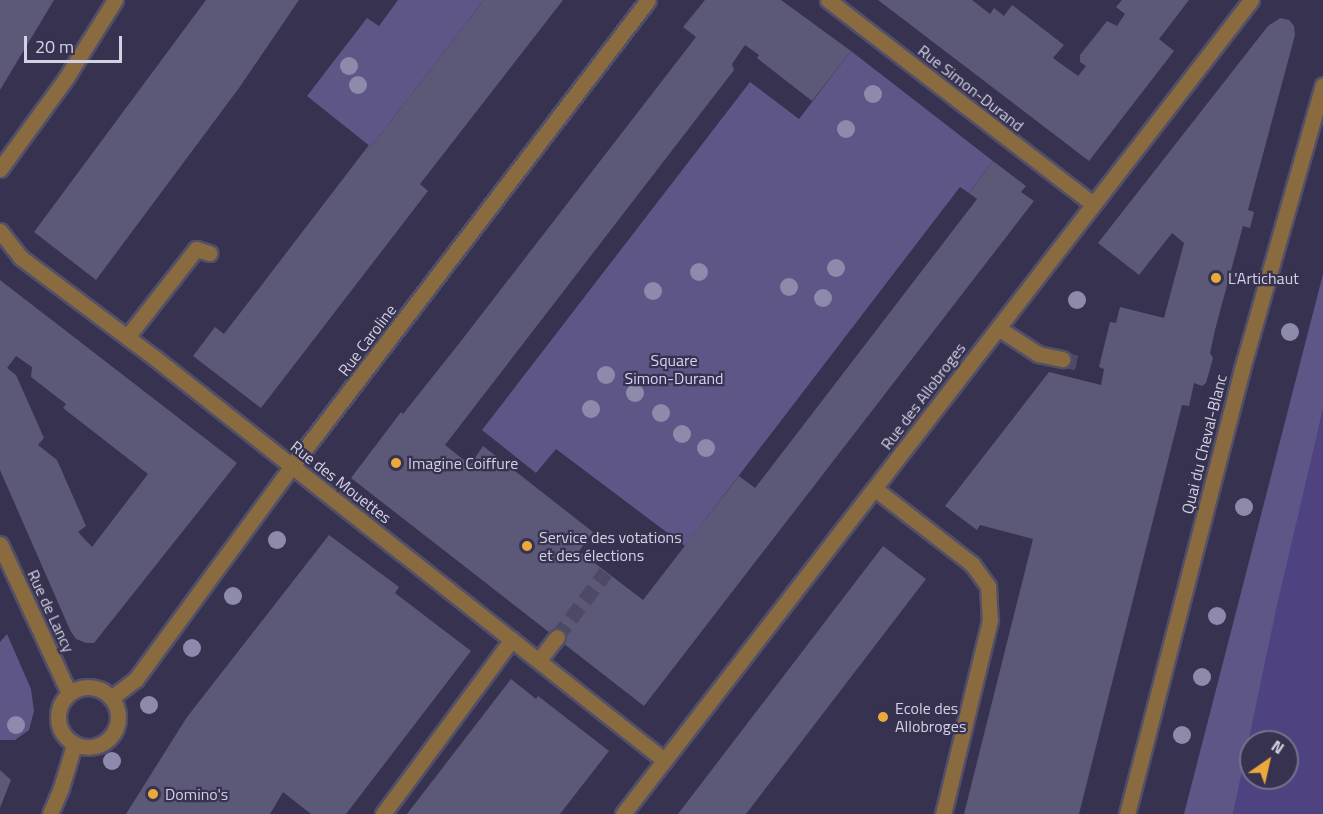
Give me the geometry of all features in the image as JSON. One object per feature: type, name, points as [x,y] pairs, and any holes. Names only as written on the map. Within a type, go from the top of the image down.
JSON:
[{"type":"street","points":[[0,169],[66,78],[115,0]]},
{"type":"street","name":"Rue Caroline","points":[[111,698],[136,679],[292,466],[648,0]]},
{"type":"street","name":"Rue Simon-Durand","points":[[828,0],[1093,204]]},
{"type":"street","name":"Rue des Allobroges","points":[[623,814],[1251,0]]},
{"type":"street","name":"Quai du Cheval-Blanc","points":[[1127,814],[1242,369],[1323,85]]},
{"type":"street","name":"Rue des Mouettes","points":[[0,231],[20,257],[97,313],[664,760]]},
{"type":"street","points":[[127,337],[196,249],[209,253]]},
{"type":"street","points":[[998,328],[1038,354],[1062,359]]},
{"type":"street","points":[[875,489],[972,564],[988,586],[990,620],[943,814]]},
{"type":"street","name":"Rue de Lancy","points":[[0,544],[69,693]]},
{"type":"street","points":[[539,660],[557,637]]},
{"type":"street","points":[[383,814],[512,639]]},
{"type":"street","points":[[91,687],[102,690],[111,698],[118,714],[115,732],[97,747],[86,748],[74,745],[64,737],[57,720],[61,702],[69,693],[80,688],[91,687]]},
{"type":"street","points":[[50,814],[61,788],[74,745]]},
{"type":"green space","points":[[398,0],[484,0],[371,147],[307,96],[367,18],[379,26]]},
{"type":"green space","name":"Square Simon-Durand","points":[[851,51],[993,161],[969,193],[960,187],[685,546],[556,449],[536,473],[482,430],[750,82],[799,119]]},
{"type":"green space","points":[[1323,274],[1323,409],[1252,730],[1239,730],[1239,787],[1233,814],[1184,814]]},
{"type":"green space","points":[[7,634],[31,689],[34,711],[29,730],[15,740],[0,740],[0,642]]},
{"type":"shaded area","points":[[1323,409],[1323,814],[1233,814],[1239,786],[1239,790],[1299,790],[1299,730],[1251,730]]},
{"type":"building","points":[[0,0],[54,0],[0,90]]},
{"type":"building","points":[[206,0],[299,0],[239,88],[96,280],[34,232]]},
{"type":"building","points":[[484,0],[563,0],[420,184],[428,191],[261,408],[193,356],[215,327],[224,334]]},
{"type":"building","points":[[705,0],[781,0],[851,51],[812,101],[757,58],[759,55],[745,45],[732,64],[734,70],[445,445],[470,465],[483,446],[593,532],[579,551],[643,600],[739,476],[755,488],[977,199],[969,193],[993,161],[1026,186],[1021,192],[1034,201],[644,706],[351,478],[401,412],[403,414],[461,341],[696,37],[683,27]]},
{"type":"building","points":[[878,0],[972,0],[990,14],[994,8],[1004,16],[1012,5],[1064,45],[1053,58],[1078,76],[1086,66],[1080,62],[1080,55],[1107,21],[1117,26],[1125,14],[1116,7],[1122,0],[1189,0],[1159,39],[1174,51],[1089,161]]},
{"type":"building","points":[[1280,18],[1289,20],[1294,26],[1295,35],[1248,210],[1254,212],[1250,228],[1243,226],[1215,330],[1210,353],[1213,358],[1206,383],[1202,386],[1194,383],[1189,406],[1182,405],[1079,814],[964,814],[1033,539],[980,525],[977,530],[945,506],[1049,372],[1101,385],[1104,369],[1099,367],[1110,322],[1116,323],[1120,307],[1164,318],[1184,243],[1172,233],[1139,275],[1098,243],[1268,26]]},
{"type":"building","points":[[0,280],[237,463],[94,643],[76,639],[70,630],[0,470]],"holes":[[[16,356],[32,367],[31,377],[66,404],[63,408],[148,474],[92,547],[78,532],[86,526],[57,460],[38,445],[44,438],[16,375],[7,368]]]},
{"type":"building","points":[[329,535],[399,587],[395,593],[471,651],[346,814],[311,814],[283,792],[270,814],[126,814],[187,717]]},
{"type":"building","points":[[883,546],[926,579],[746,814],[678,814]]},
{"type":"building","points":[[511,679],[536,699],[538,696],[609,751],[560,814],[407,814]]},
{"type":"building","points":[[0,770],[11,780],[0,808]]},
{"type":"tunnel","points":[[1062,359],[1079,363]]},
{"type":"tunnel","points":[[557,637],[606,572]]},
{"type":"place","name":"L'Artichaut","points":[[1216,278]]},
{"type":"place","name":"Imagine Coiffure","points":[[396,463]]},
{"type":"place","name":"Service des votations et des élections","points":[[527,546]]},
{"type":"place","name":"Ecole des Allobroges","points":[[883,717]]},
{"type":"place","name":"Domino's","points":[[153,794]]}]
